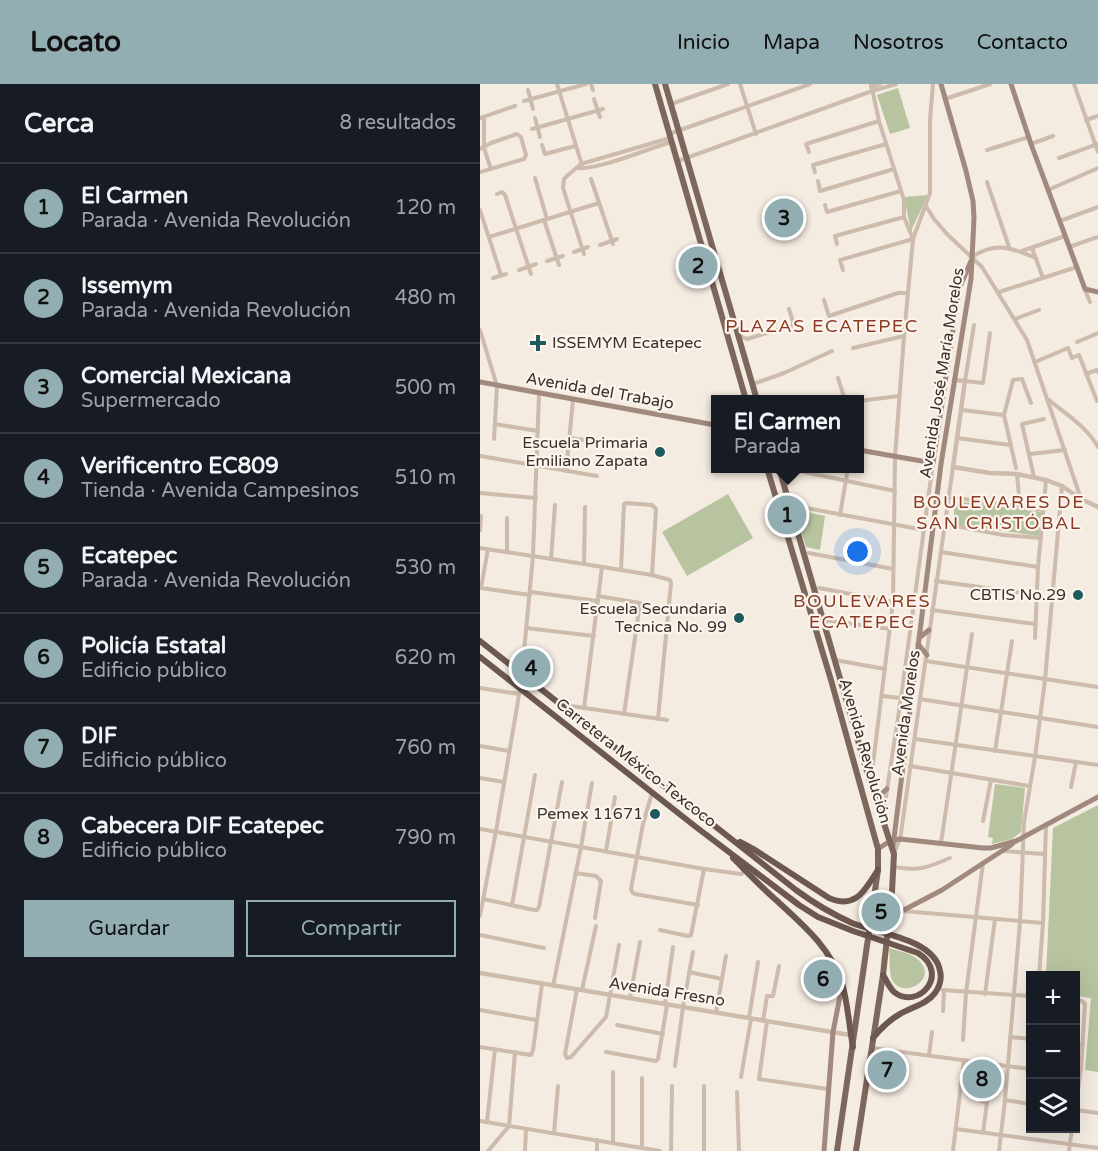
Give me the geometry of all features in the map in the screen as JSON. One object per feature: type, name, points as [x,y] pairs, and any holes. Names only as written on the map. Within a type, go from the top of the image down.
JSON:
[{"type":"highway","name":"Carretera México-Texcoco","points":[[480,641],[724,834]]},
{"type":"highway","name":"Carretera México-Texcoco","points":[[480,657],[519,691],[719,845]]},
{"type":"highway","points":[[724,834],[755,850],[829,898],[839,902],[859,897],[878,870]]},
{"type":"highway","points":[[724,834],[827,912],[855,924],[901,938],[925,949],[936,960],[940,968],[940,983],[934,995],[901,1013],[884,1025],[873,1038]]},
{"type":"highway","points":[[719,845],[805,926],[829,955],[842,985],[853,1047]]},
{"type":"highway","points":[[719,845],[818,917],[901,946],[925,957],[932,974],[929,986],[916,996],[904,996],[893,990],[884,975]]},
{"type":"highway","points":[[850,1027],[857,1019]]},
{"type":"main road","points":[[655,84],[672,136],[694,222],[745,395]]},
{"type":"main road","points":[[665,84],[671,104],[672,136],[687,158],[756,395]]},
{"type":"main road","name":"Avenida José María Morelos","points":[[891,840],[941,464],[972,257],[973,201],[941,84]]},
{"type":"main road","points":[[1011,84],[1084,289],[1098,292]]},
{"type":"main road","name":"Avenida José María Morelos","points":[[933,464],[958,289],[972,257]]},
{"type":"main road","name":"Avenida del Trabajo","points":[[480,382],[711,424]]},
{"type":"main road","points":[[937,435],[941,464]]},
{"type":"main road","points":[[864,451],[933,464]]},
{"type":"main road","name":"Avenida Revolución","points":[[768,473],[831,680],[878,849],[878,870],[837,1151]]},
{"type":"main road","name":"Avenida Revolución","points":[[780,473],[868,775],[894,852],[884,975],[856,1151]]},
{"type":"main road","points":[[927,658],[918,641],[929,630]]},
{"type":"main road","points":[[874,792],[883,793],[887,789]]},
{"type":"main road","points":[[888,920],[942,890],[1016,841],[1098,797]]},
{"type":"main road","points":[[878,849],[891,840],[900,839],[983,848],[1016,841]]},
{"type":"main road","points":[[983,848],[983,862]]},
{"type":"main road","points":[[824,1151],[833,1032],[842,985]]},
{"type":"street","points":[[557,84],[582,166]]},
{"type":"street","points":[[524,101],[586,84]]},
{"type":"street","points":[[591,84],[593,90]]},
{"type":"street","points":[[671,104],[728,84]]},
{"type":"street","points":[[740,84],[756,134]]},
{"type":"street","points":[[584,252],[563,188],[564,180],[577,168],[613,158],[810,84]]},
{"type":"street","points":[[677,161],[756,134],[880,84]]},
{"type":"street","points":[[871,87],[896,84]]},
{"type":"street","points":[[868,775],[873,764],[893,602],[895,457],[899,396],[913,238],[930,193],[930,120],[933,84]]},
{"type":"street","points":[[945,99],[990,84]]},
{"type":"street","points":[[1074,84],[1098,152]]},
{"type":"street","points":[[871,87],[879,121],[904,200],[904,217],[913,238]]},
{"type":"street","points":[[528,90],[533,109]]},
{"type":"street","points":[[594,99],[600,117]]},
{"type":"street","points":[[491,169],[482,149],[482,117],[515,106]]},
{"type":"street","points":[[532,129],[603,109]]},
{"type":"street","points":[[1086,120],[1098,116]]},
{"type":"street","points":[[535,118],[540,137]]},
{"type":"street","points":[[809,152],[806,144],[879,121]]},
{"type":"street","points":[[480,172],[524,159],[526,155],[519,135],[491,143],[482,149]]},
{"type":"street","points":[[1031,144],[1053,136]]},
{"type":"street","points":[[987,150],[1029,137]]},
{"type":"street","points":[[815,172],[813,165],[886,144]]},
{"type":"street","points":[[1059,158],[1097,144]]},
{"type":"street","points":[[542,145],[545,154],[575,146]]},
{"type":"street","points":[[1048,190],[1098,168]]},
{"type":"street","points":[[818,181],[820,190],[894,169]]},
{"type":"street","points":[[535,178],[559,265]]},
{"type":"street","points":[[591,179],[612,242]]},
{"type":"street","points":[[987,182],[1009,248]]},
{"type":"street","points":[[825,205],[827,212],[901,191]]},
{"type":"street","points":[[497,194],[502,192],[505,195],[531,274]]},
{"type":"street","points":[[489,237],[599,203]]},
{"type":"street","points":[[925,205],[947,234],[982,267],[1027,340],[1081,499]]},
{"type":"street","points":[[1059,221],[1098,207]]},
{"type":"street","points":[[480,210],[503,274],[493,278]]},
{"type":"street","points":[[837,244],[835,236],[904,217]]},
{"type":"street","points":[[1021,252],[1065,236]]},
{"type":"street","points":[[1069,247],[1098,237]]},
{"type":"street","points":[[843,270],[840,260],[913,238]]},
{"type":"street","points":[[600,245],[617,239]]},
{"type":"street","points":[[972,257],[998,247],[1009,248],[1036,258]]},
{"type":"street","points":[[574,252],[584,252],[588,248]]},
{"type":"street","points":[[1032,248],[1044,278]]},
{"type":"street","points":[[546,261],[563,256]]},
{"type":"street","points":[[519,270],[536,264]]},
{"type":"street","points":[[999,292],[1077,267]]},
{"type":"street","points":[[1084,289],[1090,302]]},
{"type":"street","points":[[824,300],[829,316],[898,293],[908,293]]},
{"type":"street","points":[[738,333],[740,337],[747,339],[794,325],[789,309]]},
{"type":"street","points":[[1015,319],[1039,310]]},
{"type":"street","name":"Avenida Morelos","points":[[894,852],[900,839],[974,325]]},
{"type":"street","points":[[480,330],[497,386],[494,439]]},
{"type":"street","points":[[954,380],[983,383],[990,333]]},
{"type":"street","points":[[1077,342],[1098,333]]},
{"type":"street","points":[[853,348],[904,336]]},
{"type":"street","points":[[743,352],[747,339]]},
{"type":"street","points":[[1035,362],[1068,348],[1072,358],[1079,355],[1097,401]]},
{"type":"street","points":[[752,384],[784,374],[832,351]]},
{"type":"street","points":[[1086,374],[1097,370],[1098,372]]},
{"type":"street","points":[[838,378],[843,395]]},
{"type":"street","points":[[1020,507],[1016,471],[1004,415],[1013,380],[1023,379],[1031,403]]},
{"type":"street","points":[[522,673],[533,556],[539,394]]},
{"type":"street","points":[[864,400],[899,396]]},
{"type":"street","points":[[566,471],[573,400]]},
{"type":"street","points":[[1049,400],[1086,431],[1098,447]]},
{"type":"street","points":[[962,410],[1004,415]]},
{"type":"street","points":[[1034,477],[1022,424],[1044,419]]},
{"type":"street","points":[[495,424],[538,430]]},
{"type":"street","points":[[569,438],[600,442]]},
{"type":"street","points":[[957,438],[1010,445]]},
{"type":"street","points":[[1030,454],[1065,450]]},
{"type":"street","points":[[480,456],[597,476]]},
{"type":"street","name":"Avenida José María Morelos","points":[[882,819],[902,698],[933,464]]},
{"type":"street","points":[[953,467],[990,473],[1016,471],[1062,486],[1098,507]]},
{"type":"street","points":[[810,473],[895,491]]},
{"type":"street","points":[[840,515],[847,473]]},
{"type":"street","points":[[1035,638],[1038,567],[1046,480]]},
{"type":"street","points":[[999,1151],[1020,922],[1023,837],[1045,680],[1062,486]]},
{"type":"street","points":[[480,493],[536,498]]},
{"type":"street","points":[[949,497],[1044,510]]},
{"type":"street","points":[[621,570],[624,504],[652,505],[656,509],[652,575]]},
{"type":"street","points":[[551,559],[555,505]]},
{"type":"street","points":[[790,505],[924,530]]},
{"type":"street","points":[[584,564],[585,507]]},
{"type":"street","points":[[480,530],[482,516]]},
{"type":"street","points":[[507,518],[507,552]]},
{"type":"street","points":[[945,524],[1004,535],[1041,538]]},
{"type":"street","points":[[480,548],[652,575],[670,580],[658,719]]},
{"type":"street","points":[[488,549],[482,588],[640,603],[624,714]]},
{"type":"street","points":[[941,552],[1038,567]]},
{"type":"street","points":[[809,553],[893,569]]},
{"type":"street","points":[[584,708],[602,567]]},
{"type":"street","points":[[936,581],[1037,596]]},
{"type":"street","points":[[819,588],[893,602]]},
{"type":"street","points":[[932,610],[1036,624]]},
{"type":"street","points":[[823,620],[890,629]]},
{"type":"street","points":[[526,628],[594,636]]},
{"type":"street","points":[[941,843],[972,634]]},
{"type":"street","points":[[995,751],[1012,641]]},
{"type":"street","points":[[927,658],[967,668],[1098,687]]},
{"type":"street","points":[[835,660],[885,669]]},
{"type":"street","points":[[480,688],[519,691],[480,916]]},
{"type":"street","points":[[882,696],[902,698]]},
{"type":"street","points":[[920,699],[1098,727]]},
{"type":"street","points":[[562,705],[667,720]]},
{"type":"street","points":[[915,738],[1098,765]]},
{"type":"street","points":[[480,746],[509,751]]},
{"type":"street","points":[[1071,787],[1076,762]]},
{"type":"street","points":[[910,766],[1029,786]]},
{"type":"street","points":[[512,905],[535,775]]},
{"type":"street","points":[[480,778],[504,782]]},
{"type":"street","points":[[982,821],[991,780]]},
{"type":"street","points":[[483,898],[537,910],[540,907],[562,782]]},
{"type":"street","points":[[553,986],[592,783]]},
{"type":"street","points":[[652,793],[632,892],[698,905]]},
{"type":"street","points":[[606,851],[615,797]]},
{"type":"street","points":[[1039,971],[1046,824]]},
{"type":"street","points":[[480,829],[704,869],[741,874],[746,872]]},
{"type":"street","points":[[1001,851],[1044,854]]},
{"type":"street","points":[[894,867],[912,870],[928,868],[950,858]]},
{"type":"street","points":[[963,1040],[966,993],[983,862]]},
{"type":"street","points":[[660,930],[691,935],[704,869]]},
{"type":"street","points":[[575,873],[596,876],[601,881],[595,918]]},
{"type":"street","points":[[902,911],[1043,923]]},
{"type":"street","points":[[985,994],[995,920]]},
{"type":"street","points":[[596,926],[579,990],[565,1054],[567,1058],[572,1057],[606,1017],[619,945]]},
{"type":"street","points":[[480,935],[544,948]]},
{"type":"street","points":[[630,999],[640,942]]},
{"type":"street","points":[[606,1052],[656,1061],[658,1059],[673,947]]},
{"type":"street","points":[[675,1066],[693,952]]},
{"type":"street","points":[[716,1013],[726,956]]},
{"type":"street","points":[[741,1077],[758,962]]},
{"type":"street","points":[[779,966],[773,996],[767,996],[759,1079],[828,1089]]},
{"type":"street","points":[[689,972],[722,979]]},
{"type":"street","name":"Avenida Fresno","points":[[480,973],[850,1035]]},
{"type":"street","points":[[480,1047],[531,1055],[542,984]]},
{"type":"street","points":[[943,1011],[943,990],[1026,996]]},
{"type":"street","points":[[1080,1001],[1085,1004],[1080,1060]]},
{"type":"street","points":[[480,1011],[536,1020]]},
{"type":"street","points":[[616,1025],[663,1034]]},
{"type":"street","points":[[929,1055],[932,1032]]},
{"type":"street","points":[[1010,1037],[1026,1039]]},
{"type":"street","points":[[872,1048],[1026,1068]]},
{"type":"street","points":[[487,1122],[495,1049]]},
{"type":"street","points":[[488,1151],[509,1126],[515,1052]]},
{"type":"street","points":[[953,1151],[964,1060]]},
{"type":"street","points":[[613,1072],[614,1143]]},
{"type":"street","points":[[639,1149],[642,1078]]},
{"type":"street","points":[[554,1133],[558,1086]]},
{"type":"street","points":[[671,1151],[672,1086]]},
{"type":"street","points":[[704,1086],[704,1151]]},
{"type":"street","points":[[737,1092],[739,1151]]},
{"type":"street","points":[[1005,1100],[1026,1103]]},
{"type":"street","points":[[981,1101],[987,1102],[983,1133]]},
{"type":"street","points":[[1080,1111],[1098,1113]]},
{"type":"street","points":[[480,1121],[660,1151]]},
{"type":"street","points":[[525,1151],[526,1129]]},
{"type":"street","points":[[956,1129],[1098,1148]]},
{"type":"street","points":[[1069,1151],[1071,1133]]},
{"type":"street","points":[[597,1140],[597,1151]]},
{"type":"green space","points":[[898,88],[910,128],[890,134],[877,95]]},
{"type":"green space","points":[[928,195],[911,231],[904,197]]},
{"type":"green space","points":[[728,494],[753,538],[687,576],[662,532]]},
{"type":"green space","points":[[955,501],[1042,512],[1039,536],[953,524]]},
{"type":"green space","points":[[794,509],[825,516],[820,550],[806,547]]},
{"type":"green space","points":[[995,784],[1025,788],[1021,832],[1012,839],[992,844],[993,838],[988,837]]},
{"type":"green space","points":[[1098,805],[1098,1072],[1085,1070],[1091,998],[1080,997],[1080,971],[1046,971],[1053,828]]},
{"type":"green space","points":[[889,948],[913,956],[923,965],[925,972],[918,984],[904,988],[892,980]]},
{"type":"place","name":"Comercial Mexicana","points":[[784,218]]},
{"type":"place","name":"Issemym","points":[[698,266]]},
{"type":"place","name":"ISSEMYM Ecatepec","points":[[538,343]]},
{"type":"place","name":"Escuela Primaria Emiliano Zapata","points":[[660,452]]},
{"type":"place","name":"El Carmen","points":[[787,515]]},
{"type":"place","name":"CBTIS No.29","points":[[1078,595]]},
{"type":"place","name":"Escuela Secundaria Tecnica No. 99","points":[[739,618]]},
{"type":"place","name":"Verificentro EC809","points":[[531,668]]},
{"type":"place","name":"Pemex 11671","points":[[655,814]]},
{"type":"place","name":"Ecatepec","points":[[881,912]]},
{"type":"place","name":"Policía Estatal","points":[[823,979]]},
{"type":"place","name":"DIF","points":[[887,1070]]},
{"type":"place","name":"Cabecera DIF Ecatepec","points":[[982,1079]]},
{"type":"district","name":"PLAZAS ECATEPEC","points":[[822,326]]},
{"type":"district","name":"BOULEVARES DE SAN CRISTÓBAL","points":[[999,512]]},
{"type":"district","name":"BOULEVARES ECATEPEC","points":[[862,611]]}]
